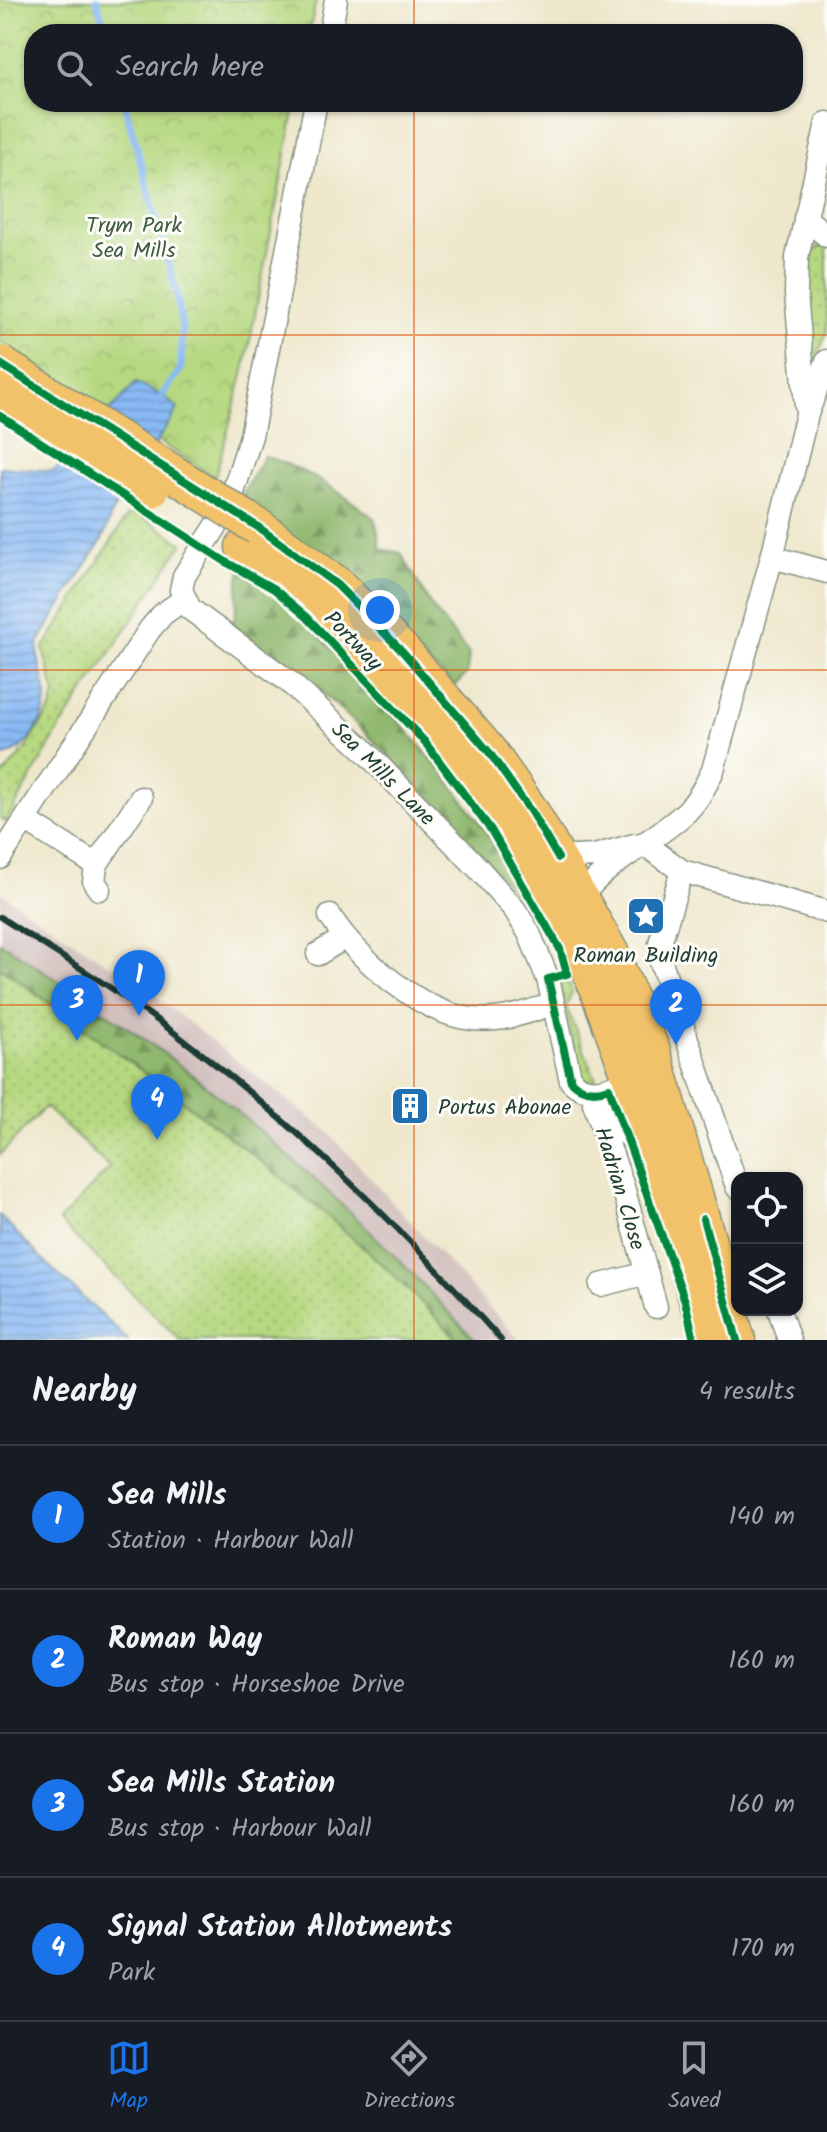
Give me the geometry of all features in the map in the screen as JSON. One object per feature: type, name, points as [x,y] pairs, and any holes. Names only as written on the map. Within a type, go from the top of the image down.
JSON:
[{"type":"highway","name":"Portway","points":[[0,364],[251,537],[387,670],[464,764],[555,902],[589,966],[632,1080],[709,1340]]},
{"type":"highway","name":"Portway","points":[[0,395],[337,585],[403,652],[489,752],[531,812],[581,897],[626,986],[652,1051],[737,1340]]},
{"type":"street","points":[[332,24],[336,0]]},
{"type":"street","points":[[0,858],[150,629],[163,614],[183,600],[181,590],[184,576],[228,508],[251,436],[314,112]]},
{"type":"street","points":[[807,414],[796,294],[797,257],[827,123]]},
{"type":"street","points":[[805,218],[827,236]]},
{"type":"street","points":[[581,897],[594,880],[686,812],[704,791],[713,770],[772,557],[807,414],[827,361]]},
{"type":"street","points":[[772,557],[827,572]]},
{"type":"street","name":"Sea Mills Lane","points":[[183,600],[190,609],[288,681],[360,746],[478,868],[515,910],[529,933],[548,979]]},
{"type":"street","points":[[99,889],[94,882],[96,865],[141,798]]},
{"type":"street","points":[[25,820],[96,865]]},
{"type":"street","points":[[558,858],[594,856],[643,843]]},
{"type":"street","points":[[643,843],[682,871],[827,912]]},
{"type":"street","points":[[682,871],[660,943],[661,962],[732,1172]]},
{"type":"street","points":[[330,916],[344,938],[365,960],[397,984],[450,1015],[491,1020],[516,1017],[552,1004]]},
{"type":"street","points":[[318,954],[344,938]]},
{"type":"street","name":"Hadrian Close","points":[[548,979],[571,1081],[657,1163]]},
{"type":"street","points":[[586,1096],[632,1080]]},
{"type":"street","name":"Hadrian Close","points":[[586,1096],[610,1144],[656,1307]]},
{"type":"street","name":"Hadrian Close","points":[[601,1285],[647,1273]]},
{"type":"street","points":[[781,1316],[789,1340]]},
{"type":"shaded area","points":[[0,892],[151,993],[328,1132],[519,1340],[475,1340],[388,1248],[205,1085],[110,1015],[0,942]]},
{"type":"green space","name":"Trym Park Sea Mills","points":[[0,0],[316,0],[311,24],[24,24],[24,112],[294,112],[244,371],[215,477],[0,342]]},
{"type":"green space","points":[[823,245],[827,246],[827,332],[816,360],[812,359],[806,278],[810,256]]},
{"type":"green space","points":[[264,456],[322,482],[375,519],[381,549],[401,553],[431,606],[469,654],[467,673],[455,686],[249,505],[243,492]]},
{"type":"green space","points":[[131,510],[183,543],[55,736],[6,822],[0,819],[0,779],[26,748],[51,709],[55,694],[43,649]]},
{"type":"green space","points":[[241,570],[280,598],[313,629],[397,719],[440,769],[483,827],[527,897],[519,898],[412,780],[327,697],[232,626]]},
{"type":"green space","points":[[0,942],[155,1047],[241,1115],[345,1208],[475,1340],[458,1340],[352,1237],[296,1190],[179,1098],[0,967]]},
{"type":"green space","points":[[0,967],[179,1098],[296,1189],[406,1287],[458,1340],[180,1340],[59,1221],[110,1168],[45,1107],[0,1155]]},
{"type":"green space","points":[[564,982],[572,992],[566,1006],[597,1083],[581,1079],[559,985]]},
{"type":"water","points":[[136,383],[162,395],[178,409],[113,510],[103,538],[39,641],[38,655],[46,696],[43,716],[26,743],[0,757],[0,467],[54,471]]},
{"type":"water","points":[[0,1216],[47,1264],[128,1340],[0,1340]]},
{"type":"waterway","points":[[97,0],[103,24]]},
{"type":"waterway","points":[[127,112],[176,290],[182,329],[181,369],[158,401]]},
{"type":"railway","points":[[0,917],[126,998],[240,1084],[376,1207],[501,1340]]},
{"type":"cycle path","points":[[0,364],[258,527],[337,585],[403,652],[489,752],[531,812],[558,858]]},
{"type":"cycle path","points":[[0,416],[226,562],[274,589],[307,617],[424,741],[491,830],[560,949],[567,974],[548,979],[571,1081],[589,1090],[609,1088],[685,1301],[694,1340]]},
{"type":"cycle path","points":[[703,1219],[737,1340]]},
{"type":"place","name":"Roman Building","points":[[646,916]]},
{"type":"place","name":"Sea Mills","points":[[139,1016]]},
{"type":"place","name":"Sea Mills Station","points":[[77,1041]]},
{"type":"place","name":"Roman Way","points":[[676,1045]]},
{"type":"place","name":"Portus Abonae","points":[[410,1106]]},
{"type":"place","name":"Signal Station Allotments","points":[[157,1140]]}]
